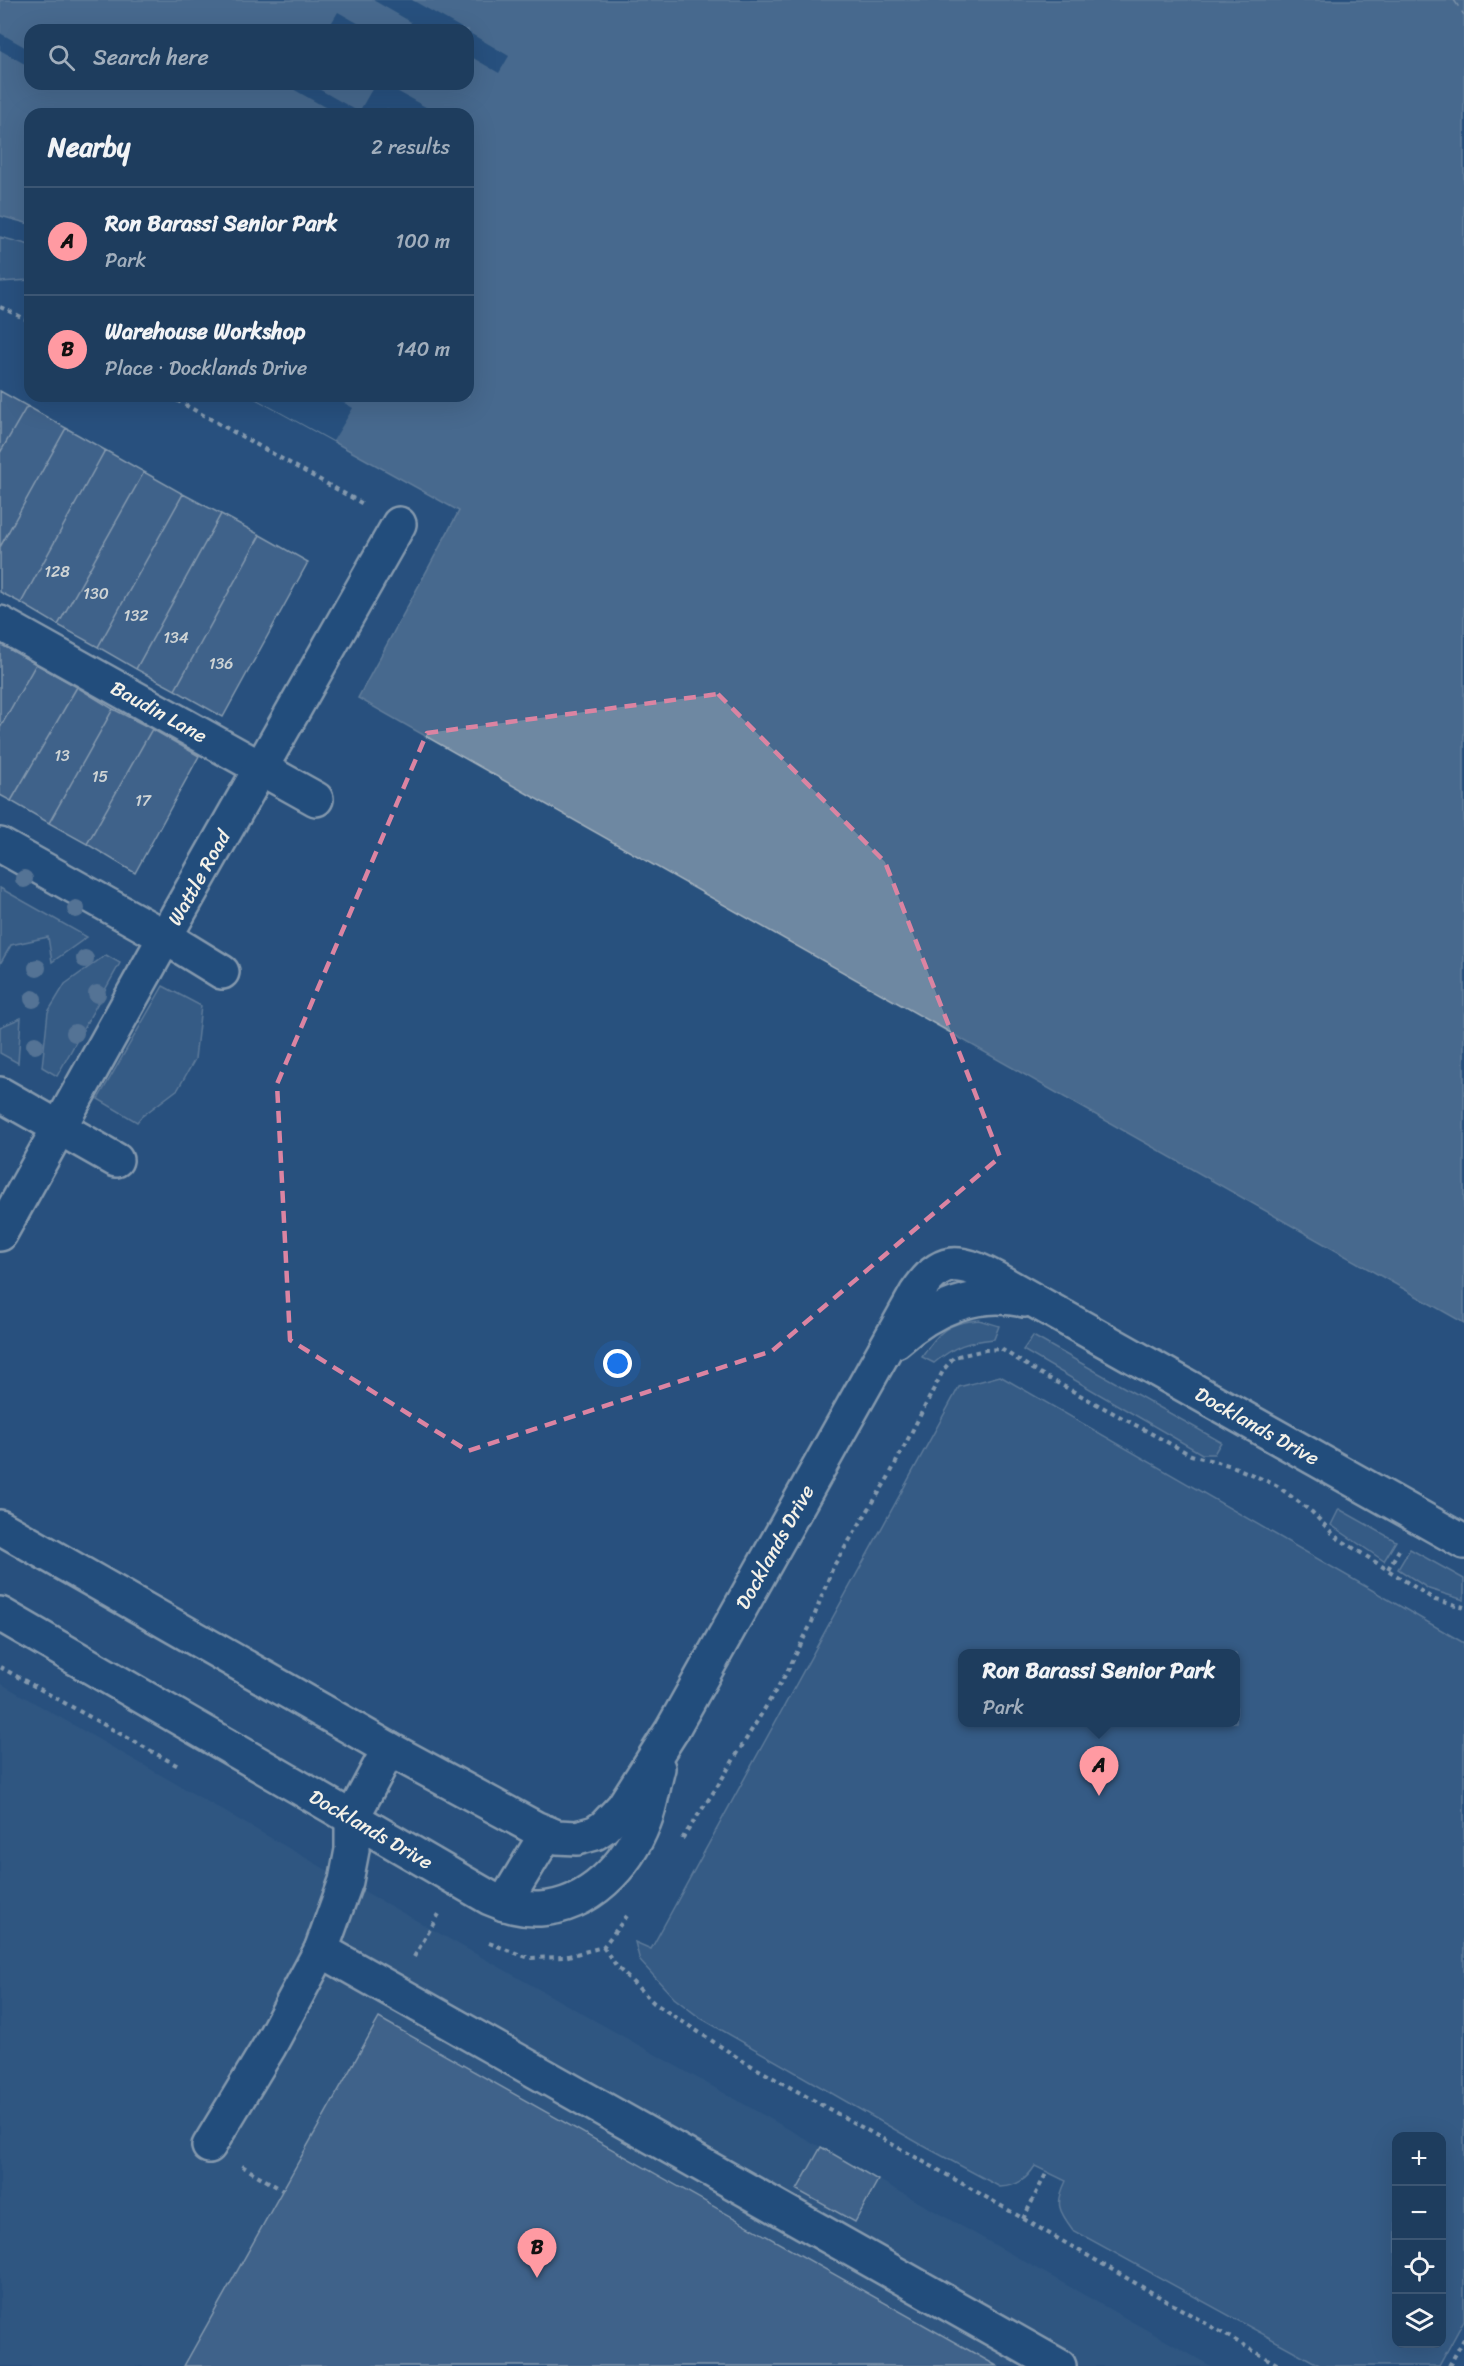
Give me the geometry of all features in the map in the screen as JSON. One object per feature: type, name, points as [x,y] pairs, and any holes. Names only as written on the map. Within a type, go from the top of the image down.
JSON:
[{"type":"street","name":"Wattle Road","points":[[0,1234],[399,524]]},
{"type":"street","name":"Baudin Lane","points":[[0,623],[316,799]]},
{"type":"street","points":[[0,845],[165,937],[222,972]]},
{"type":"street","points":[[0,1094],[116,1160]]},
{"type":"street","name":"Docklands Drive","points":[[3,1534],[389,1749],[547,1833],[557,1837],[577,1838],[595,1833],[623,1808],[672,1730],[878,1365],[893,1344],[912,1327],[952,1305],[975,1299],[1001,1297],[1016,1298],[1049,1308],[1464,1542]]},
{"type":"street","name":"Docklands Drive","points":[[0,1614],[490,1898],[513,1907],[539,1909],[562,1905],[591,1892],[621,1863],[641,1831],[663,1749],[672,1730]]},
{"type":"street","points":[[209,2146],[269,2047],[321,1950],[346,1881],[352,1850],[352,1818],[389,1749]]},
{"type":"street","points":[[504,1904],[547,1833]]},
{"type":"street","points":[[321,1950],[1059,2366]]},
{"type":"path","points":[[0,307],[24,318]]},
{"type":"path","points":[[180,402],[399,524]]},
{"type":"path","points":[[681,1840],[717,1787],[787,1672],[812,1622],[832,1567],[879,1493],[944,1369],[954,1357],[1001,1349],[1041,1374],[1191,1455],[1232,1466],[1276,1485],[1312,1512],[1336,1536],[1435,1600],[1464,1607]]},
{"type":"path","points":[[1388,1569],[1402,1545]]},
{"type":"path","points":[[630,1912],[603,1947],[618,1968],[654,2003],[743,2061],[1280,2366]]},
{"type":"path","points":[[1023,2219],[1047,2172]]},
{"type":"path","points":[[1449,2366],[1464,2339]]},
{"type":"highlighted area","points":[[718,694],[885,862],[1000,1157],[772,1351],[468,1451],[290,1340],[277,1084],[427,733]]},
{"type":"shaded area","points":[[0,0],[1464,0],[1464,1323],[358,698],[459,511],[262,402],[474,402],[474,108],[24,108],[24,222],[0,216]]},
{"type":"shaded area","points":[[0,237],[24,243],[24,280],[0,282]]},
{"type":"shaded area","points":[[0,888],[87,937],[52,962],[48,937],[11,945],[0,964]]},
{"type":"shaded area","points":[[106,955],[120,963],[57,1076],[42,1067],[48,1012],[65,984]]},
{"type":"shaded area","points":[[163,986],[201,1006],[195,1059],[178,1089],[137,1122],[98,1099]]},
{"type":"shaded area","points":[[21,1018],[18,1063],[0,1053],[0,1027]]},
{"type":"shaded area","points":[[979,1320],[999,1326],[994,1339],[962,1345],[934,1363],[922,1357],[933,1341],[945,1330],[959,1323]]},
{"type":"shaded area","points":[[1033,1336],[1221,1442],[1214,1454],[1202,1454],[1023,1350]]},
{"type":"shaded area","points":[[1000,1376],[1464,1643],[1464,2320],[1439,2366],[1321,2366],[1073,2230],[1061,2212],[1059,2201],[1066,2181],[1035,2166],[1020,2181],[1000,2187],[920,2144],[699,2017],[674,1998],[640,1961],[635,1942],[651,1949],[959,1387]]},
{"type":"shaded area","points":[[1339,1509],[1396,1541],[1384,1561],[1331,1525]]},
{"type":"shaded area","points":[[1410,1549],[1464,1579],[1464,1600],[1429,1589],[1398,1569]]},
{"type":"shaded area","points":[[0,1683],[346,1881],[1211,2366],[0,2366]]},
{"type":"pier","points":[[373,0],[412,0],[454,24],[410,24],[411,22]]},
{"type":"pier","points":[[338,12],[359,24],[331,24]]},
{"type":"pier","points":[[0,33],[24,47],[24,64],[0,50]]},
{"type":"pier","points":[[474,36],[509,56],[499,73],[474,58]]},
{"type":"pier","points":[[295,90],[320,90],[352,108],[326,108]]},
{"type":"pier","points":[[372,90],[395,90],[427,108],[361,108]]},
{"type":"pier","points":[[262,402],[342,402],[353,408],[333,441]]},
{"type":"building","points":[[0,391],[27,406],[0,453]]},
{"type":"building","points":[[27,406],[66,428],[0,547],[0,453]]},
{"type":"building","points":[[66,428],[105,450],[21,603],[0,592],[0,547]]},
{"type":"building","points":[[105,450],[144,472],[58,625],[21,603]]},
{"type":"building","points":[[144,472],[183,494],[98,647],[58,625]]},
{"type":"building","points":[[183,494],[221,514],[136,669],[98,647]]},
{"type":"building","points":[[221,514],[260,535],[175,690],[136,669]]},
{"type":"building","points":[[260,535],[308,562],[223,717],[175,690]]},
{"type":"building","points":[[0,644],[36,664],[0,728]]},
{"type":"building","points":[[36,664],[77,687],[11,801],[0,795],[0,728]]},
{"type":"building","points":[[77,687],[113,709],[49,823],[11,801]]},
{"type":"building","points":[[113,709],[152,729],[87,844],[49,823]]},
{"type":"building","points":[[152,729],[199,756],[135,873],[87,844]]},
{"type":"building","points":[[379,2018],[997,2366],[184,2366]]},
{"type":"building","points":[[821,2147],[878,2180],[855,2222],[797,2190]]},
{"type":"ferry route","points":[[1454,0],[1464,15]]},
{"type":"place","name":"Ron Barassi Senior Park","points":[[1099,1796]]},
{"type":"place","name":"Warehouse Workshop","points":[[537,2278]]}]
